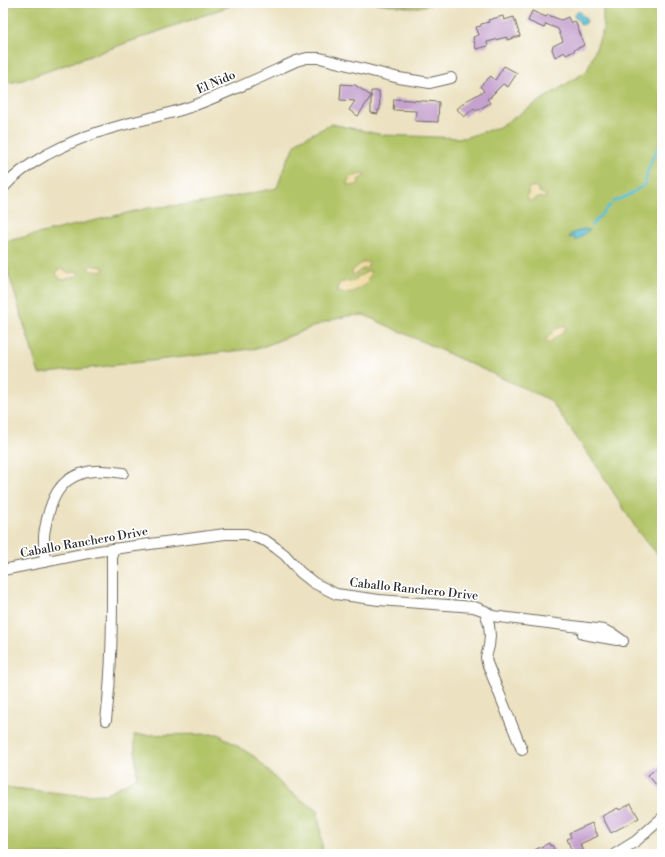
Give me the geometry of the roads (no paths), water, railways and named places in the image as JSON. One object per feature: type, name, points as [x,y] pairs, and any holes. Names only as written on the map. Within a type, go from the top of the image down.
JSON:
[{"type":"street","name":"El Nido","points":[[3,188],[11,179],[31,164],[79,139],[98,132],[188,107],[213,98],[296,61],[307,58],[320,58],[399,78],[430,83],[451,78]]},
{"type":"street","points":[[45,562],[44,531],[53,498],[61,487],[72,478],[81,474],[101,470],[123,473]]},
{"type":"street","name":"Caballo Ranchero Drive","points":[[3,570],[112,549],[224,534],[246,534],[266,541],[285,555],[300,572],[314,583],[336,594],[379,600],[474,607],[489,613],[604,630],[613,634],[623,642]]},
{"type":"street","points":[[106,720],[109,697],[112,632],[112,549]]},
{"type":"street","points":[[489,613],[490,636],[486,657],[522,750]]},
{"type":"street","points":[[615,854],[636,841],[662,818]]},
{"type":"water","points":[[579,11],[587,21],[582,25],[578,19],[574,17],[575,13]]},
{"type":"water","points":[[584,229],[590,230],[575,241],[574,237],[569,238],[571,234]]},
{"type":"waterway","points":[[613,202],[629,195],[645,184],[650,162],[662,143]]},
{"type":"waterway","points":[[591,226],[610,205]]}]
